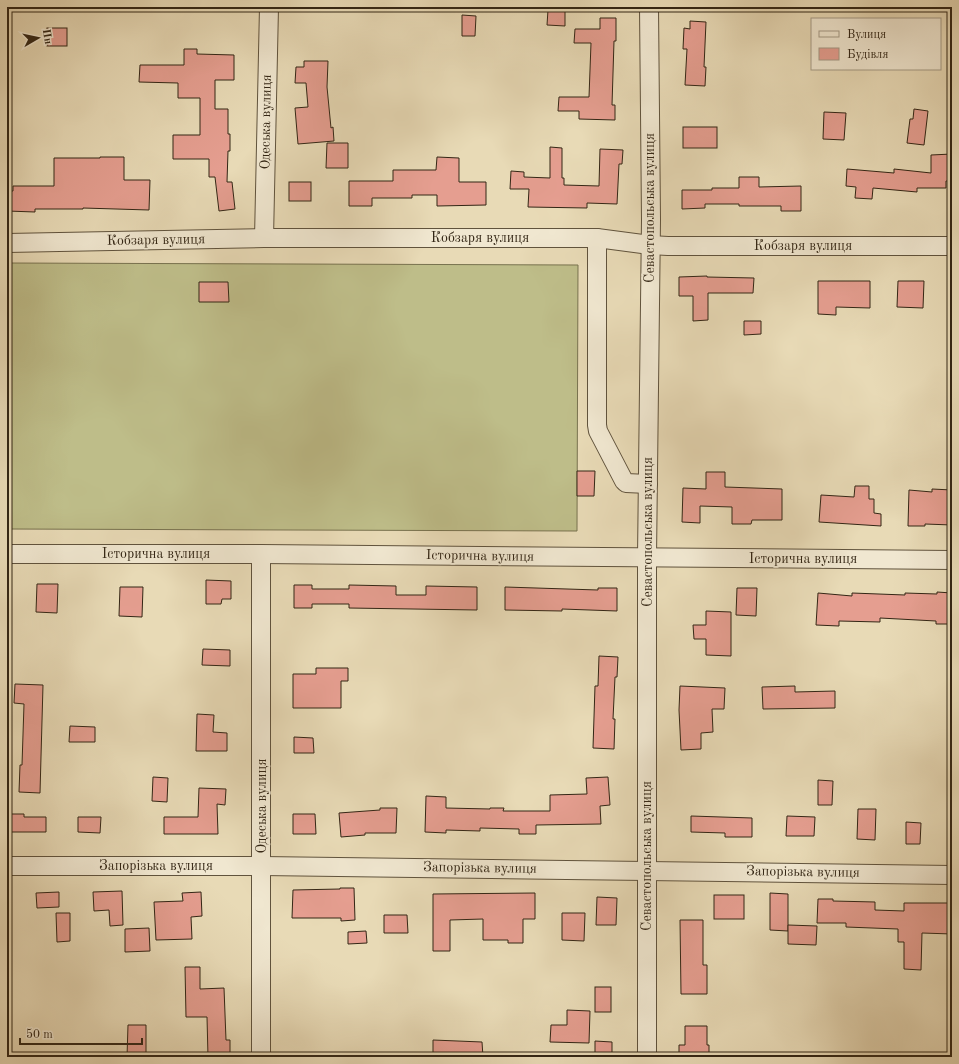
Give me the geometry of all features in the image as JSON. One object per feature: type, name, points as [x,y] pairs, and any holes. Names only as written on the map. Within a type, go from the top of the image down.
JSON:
[{"type":"street","name":"Одеська вулиця","points":[[264,238],[269,7]]},
{"type":"street","name":"Севастопольська вулиця","points":[[647,1057],[647,557],[650,245],[649,7]]},
{"type":"street","name":"Кобзаря вулиця","points":[[7,243],[264,238],[597,238],[650,245],[952,246]]},
{"type":"street","points":[[597,238],[597,428],[624,482],[648,484]]},
{"type":"street","name":"Історична вулиця","points":[[7,554],[261,554],[952,560]]},
{"type":"street","name":"Одеська вулиця","points":[[261,554],[261,1057]]},
{"type":"street","name":"Запорізька вулиця","points":[[7,866],[262,866],[952,875]]},
{"type":"shaded area","points":[[7,263],[578,265],[577,531],[7,529]]},
{"type":"building","points":[[548,10],[565,10],[565,26],[547,25]]},
{"type":"building","points":[[462,15],[476,16],[475,36],[462,36]]},
{"type":"building","points":[[600,18],[616,18],[612,105],[615,105],[615,120],[579,119],[579,111],[558,111],[559,97],[589,97],[591,43],[574,43],[575,29],[600,29]]},
{"type":"building","points":[[690,21],[706,22],[704,67],[706,67],[705,86],[685,85],[687,49],[683,49],[684,28],[690,29]]},
{"type":"building","points":[[47,28],[67,28],[67,46],[47,46]]},
{"type":"building","points":[[184,49],[197,49],[197,54],[234,55],[234,80],[215,80],[215,109],[228,109],[230,151],[228,151],[227,182],[232,182],[235,209],[219,211],[215,177],[209,177],[209,159],[173,159],[173,135],[200,135],[200,98],[178,98],[178,83],[139,82],[140,65],[184,65]]},
{"type":"building","points":[[304,61],[328,61],[327,87],[331,128],[333,127],[334,141],[298,144],[295,108],[308,107],[306,83],[295,83],[296,67],[304,67]]},
{"type":"building","points":[[914,109],[928,111],[924,145],[907,143],[910,119],[913,119]]},
{"type":"building","points":[[824,112],[846,113],[844,140],[823,139]]},
{"type":"building","points":[[683,127],[717,127],[717,148],[683,148]]},
{"type":"building","points":[[327,143],[348,143],[348,168],[326,168]]},
{"type":"building","points":[[550,147],[562,148],[562,178],[564,178],[564,185],[599,186],[600,149],[623,150],[622,164],[619,164],[617,204],[587,203],[587,208],[528,207],[529,189],[510,189],[511,171],[524,172],[524,177],[550,178]]},
{"type":"building","points":[[952,154],[952,181],[946,181],[946,188],[917,188],[917,192],[873,188],[872,199],[855,198],[856,187],[846,186],[847,169],[894,173],[894,169],[931,173],[931,155]]},
{"type":"building","points":[[124,157],[124,180],[150,180],[149,210],[83,208],[35,209],[35,212],[7,211],[7,191],[13,191],[13,186],[54,186],[54,158]]},
{"type":"building","points":[[437,157],[459,158],[459,182],[486,182],[486,205],[437,206],[437,195],[412,195],[412,198],[372,198],[372,206],[349,206],[349,181],[393,181],[393,170],[436,170]]},
{"type":"building","points":[[739,177],[759,177],[759,187],[801,186],[801,211],[781,211],[781,206],[739,206],[739,204],[705,204],[705,208],[682,209],[682,190],[739,188]]},
{"type":"building","points":[[289,182],[311,182],[311,201],[289,201]]},
{"type":"building","points":[[707,276],[754,278],[753,293],[708,293],[708,320],[693,321],[693,296],[679,296],[679,277]]},
{"type":"building","points":[[818,281],[870,281],[870,308],[836,307],[836,315],[818,314]]},
{"type":"building","points":[[898,281],[924,281],[923,308],[897,307]]},
{"type":"building","points":[[199,282],[228,282],[229,302],[199,302]]},
{"type":"building","points":[[744,321],[761,321],[761,334],[744,335]]},
{"type":"building","points":[[577,471],[595,471],[594,496],[577,496]]},
{"type":"building","points":[[706,472],[725,472],[725,487],[782,489],[782,520],[752,520],[751,524],[732,524],[732,507],[700,506],[700,523],[682,522],[683,488],[706,489]]},
{"type":"building","points":[[855,486],[869,486],[869,499],[874,499],[874,513],[881,514],[881,526],[819,522],[821,495],[854,497]]},
{"type":"building","points":[[932,489],[952,490],[952,525],[925,524],[925,526],[908,526],[909,490],[932,492]]},
{"type":"building","points":[[206,580],[231,581],[231,599],[222,599],[221,604],[206,604]]},
{"type":"building","points":[[37,584],[58,584],[57,613],[36,612]]},
{"type":"building","points":[[294,585],[312,585],[312,589],[349,589],[349,585],[396,586],[396,595],[426,595],[426,586],[477,587],[477,610],[349,608],[349,604],[312,604],[312,608],[294,608]]},
{"type":"building","points":[[120,587],[143,587],[142,617],[119,616]]},
{"type":"building","points":[[505,587],[598,590],[598,588],[617,588],[617,611],[562,609],[562,611],[505,610]]},
{"type":"building","points":[[737,588],[757,588],[756,616],[736,615]]},
{"type":"building","points":[[937,592],[952,593],[951,624],[936,624],[936,621],[880,618],[880,622],[839,621],[839,626],[816,625],[818,593],[852,596],[852,593],[905,595],[905,593],[937,594]]},
{"type":"building","points":[[706,611],[731,612],[731,656],[706,655],[706,639],[694,639],[693,625],[706,625]]},
{"type":"building","points":[[203,649],[230,650],[230,666],[202,665]]},
{"type":"building","points":[[599,656],[618,657],[617,677],[615,677],[613,719],[615,719],[614,749],[593,748],[595,686],[598,686]]},
{"type":"building","points":[[316,668],[348,668],[348,681],[341,681],[341,708],[293,708],[293,674],[316,674]]},
{"type":"building","points":[[15,684],[43,685],[40,793],[19,792],[20,765],[22,765],[24,704],[14,703]]},
{"type":"building","points":[[680,686],[725,688],[724,709],[712,709],[713,732],[701,733],[701,749],[681,750],[679,710]]},
{"type":"building","points":[[795,686],[795,692],[835,691],[835,708],[763,709],[762,687]]},
{"type":"building","points":[[197,714],[214,715],[213,732],[227,733],[227,751],[196,751]]},
{"type":"building","points":[[70,726],[95,727],[95,742],[69,742]]},
{"type":"building","points":[[294,737],[313,738],[314,753],[294,753]]},
{"type":"building","points":[[153,777],[168,778],[167,802],[152,801]]},
{"type":"building","points":[[608,777],[610,805],[600,806],[601,824],[536,825],[536,834],[519,834],[519,829],[480,828],[480,831],[446,830],[446,833],[425,832],[426,796],[446,797],[446,808],[504,808],[503,811],[550,811],[550,795],[587,794],[586,778]]},
{"type":"building","points":[[818,780],[833,781],[832,805],[818,805]]},
{"type":"building","points":[[199,788],[226,789],[225,805],[217,804],[218,834],[164,834],[164,817],[198,817]]},
{"type":"building","points":[[380,808],[397,808],[396,833],[365,833],[365,835],[341,837],[339,813],[380,810]]},
{"type":"building","points":[[858,809],[876,809],[875,840],[857,839]]},
{"type":"building","points":[[8,814],[24,814],[24,817],[46,817],[46,832],[8,832]]},
{"type":"building","points":[[293,814],[315,814],[316,834],[293,834]]},
{"type":"building","points":[[691,816],[752,818],[752,837],[725,837],[725,833],[691,832]]},
{"type":"building","points":[[787,816],[815,817],[814,836],[786,836]]},
{"type":"building","points":[[78,817],[101,817],[100,833],[78,832]]},
{"type":"building","points":[[906,822],[921,823],[920,844],[906,844]]},
{"type":"building","points":[[354,888],[355,920],[341,921],[341,918],[292,918],[293,890]]},
{"type":"building","points":[[122,891],[123,925],[110,926],[109,910],[94,911],[93,892]]},
{"type":"building","points":[[59,892],[59,907],[37,908],[36,893]]},
{"type":"building","points":[[201,892],[202,916],[191,917],[192,939],[156,940],[154,902],[183,901],[182,893]]},
{"type":"building","points":[[535,893],[535,919],[523,919],[523,943],[508,943],[508,940],[483,940],[483,919],[450,920],[450,951],[433,951],[433,894]]},
{"type":"building","points":[[770,893],[788,894],[788,931],[770,930]]},
{"type":"building","points":[[714,895],[744,895],[744,919],[714,919]]},
{"type":"building","points":[[597,897],[617,898],[616,925],[596,925]]},
{"type":"building","points":[[818,899],[833,899],[833,901],[875,902],[875,910],[904,911],[904,903],[952,903],[952,934],[922,933],[921,970],[904,969],[904,942],[898,942],[898,929],[846,927],[846,923],[817,923]]},
{"type":"building","points":[[56,913],[70,913],[70,941],[57,942]]},
{"type":"building","points":[[562,913],[585,913],[584,941],[562,940]]},
{"type":"building","points":[[384,915],[407,915],[408,933],[384,933]]},
{"type":"building","points":[[680,920],[703,920],[703,965],[707,965],[707,994],[681,994]]},
{"type":"building","points":[[788,925],[817,926],[816,945],[788,944]]},
{"type":"building","points":[[149,928],[150,951],[125,952],[125,929]]},
{"type":"building","points":[[366,931],[367,943],[348,944],[348,932]]},
{"type":"building","points":[[185,967],[200,967],[200,989],[224,988],[226,1040],[230,1040],[230,1057],[208,1057],[207,1017],[186,1017]]},
{"type":"building","points":[[595,987],[611,987],[611,1012],[595,1012]]},
{"type":"building","points":[[567,1010],[590,1011],[589,1043],[550,1042],[551,1025],[567,1025]]},
{"type":"building","points":[[128,1025],[146,1025],[146,1057],[127,1057]]},
{"type":"building","points":[[685,1026],[707,1026],[707,1045],[709,1045],[709,1057],[679,1057],[679,1045],[685,1045]]},
{"type":"building","points":[[433,1040],[482,1042],[483,1057],[433,1057]]},
{"type":"building","points":[[595,1041],[612,1042],[612,1057],[595,1057]]}]
